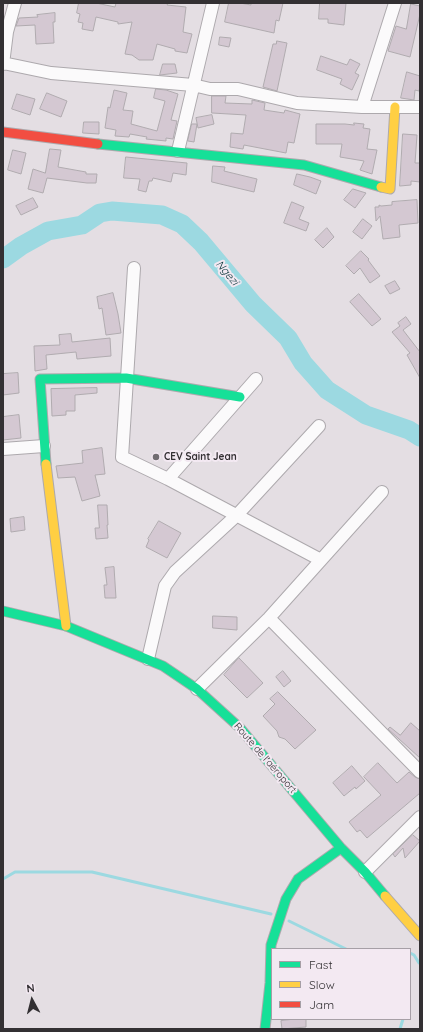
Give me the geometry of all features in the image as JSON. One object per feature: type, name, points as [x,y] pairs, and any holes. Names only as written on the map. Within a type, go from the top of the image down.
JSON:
[{"type":"street","points":[[15,3],[7,32],[3,64],[51,73],[193,85],[210,89],[238,89],[297,102],[362,107],[420,107]]},
{"type":"street","points":[[178,151],[213,3]]},
{"type":"street","points":[[362,107],[395,3]]},
{"type":"street","points":[[3,132],[67,141],[178,151],[304,165],[390,189],[395,107]]},
{"type":"street","points":[[134,268],[122,457],[168,479],[322,560]]},
{"type":"street","points":[[66,626],[44,446],[40,379],[126,378],[240,397]]},
{"type":"street","points":[[168,479],[256,379]]},
{"type":"street","points":[[148,659],[165,586],[175,572],[237,515],[319,426]]},
{"type":"street","points":[[3,449],[44,446]]},
{"type":"street","points":[[197,689],[269,618],[382,492]]},
{"type":"street","name":"Route de l'aéroport","points":[[3,611],[66,626],[163,666],[197,689],[240,728],[341,848],[365,872],[420,936]]},
{"type":"street","points":[[269,618],[420,772]]},
{"type":"street","points":[[365,872],[420,817]]},
{"type":"street","points":[[266,1029],[271,983],[271,945],[286,899],[298,879],[341,848]]},
{"type":"building","points":[[79,3],[96,3],[115,7],[116,3],[168,3],[167,5],[186,7],[183,32],[192,34],[187,53],[175,51],[175,49],[157,44],[153,60],[139,60],[132,55],[125,54],[132,22],[118,24],[118,22],[96,17],[93,31],[82,29],[83,23],[78,22],[80,14],[77,13]]},
{"type":"building","points":[[229,3],[251,5],[251,3],[283,3],[279,21],[276,20],[274,33],[225,22]]},
{"type":"building","points":[[320,3],[346,3],[344,25],[328,23],[328,19],[319,19]]},
{"type":"building","points":[[411,4],[420,6],[420,14],[410,57],[388,51],[396,26],[406,29]]},
{"type":"building","points":[[55,13],[55,22],[53,22],[54,43],[36,44],[35,25],[16,26],[19,18],[38,17],[37,15]]},
{"type":"building","points":[[220,37],[231,38],[229,47],[219,45]]},
{"type":"building","points":[[277,41],[287,43],[277,91],[263,87],[273,44],[276,44]]},
{"type":"building","points":[[321,56],[347,65],[350,59],[360,64],[355,73],[359,75],[352,90],[340,84],[342,79],[317,70]]},
{"type":"building","points":[[163,64],[175,64],[177,73],[160,75]]},
{"type":"building","points":[[407,72],[420,76],[419,91],[415,90],[414,100],[401,98]]},
{"type":"building","points":[[156,89],[166,90],[178,94],[171,120],[177,121],[173,139],[166,138],[166,141],[146,139],[147,137],[130,134],[129,137],[115,136],[116,130],[105,128],[108,107],[110,108],[114,90],[127,93],[123,110],[133,111],[131,124],[157,131],[165,101],[154,98]]},
{"type":"building","points":[[47,93],[67,101],[61,117],[40,109]]},
{"type":"building","points":[[17,94],[35,99],[30,115],[12,109]]},
{"type":"building","points":[[212,96],[226,96],[225,103],[252,104],[252,100],[265,103],[264,110],[284,113],[285,110],[300,114],[294,143],[288,142],[286,153],[244,145],[243,149],[230,147],[231,133],[243,134],[246,115],[212,113]]},
{"type":"building","points":[[212,115],[214,124],[198,128],[196,118]]},
{"type":"building","points":[[84,122],[99,122],[99,134],[83,133]]},
{"type":"building","points":[[354,123],[364,124],[363,128],[370,129],[367,149],[377,150],[372,174],[360,170],[364,161],[340,157],[342,144],[316,144],[316,124],[354,125]]},
{"type":"building","points":[[192,124],[197,124],[194,142],[188,141]]},
{"type":"building","points":[[403,134],[417,135],[415,163],[420,163],[420,182],[411,181],[411,185],[400,186]]},
{"type":"building","points":[[50,149],[61,150],[58,167],[86,172],[86,174],[97,174],[96,183],[47,178],[43,193],[28,189],[33,169],[45,173]]},
{"type":"building","points":[[13,150],[26,153],[21,174],[8,170]]},
{"type":"building","points":[[126,157],[187,163],[186,175],[173,173],[171,182],[153,178],[152,181],[149,181],[146,192],[138,190],[140,179],[124,178]]},
{"type":"building","points":[[213,166],[225,167],[224,171],[257,179],[254,192],[212,182]]},
{"type":"building","points":[[297,174],[321,181],[316,194],[294,185]]},
{"type":"building","points":[[353,189],[366,193],[355,208],[344,200]]},
{"type":"building","points":[[33,198],[38,207],[21,215],[16,206]]},
{"type":"building","points":[[417,200],[418,223],[399,225],[400,237],[383,239],[380,216],[376,221],[375,207],[379,207],[379,205],[392,205],[392,202]]},
{"type":"building","points":[[292,202],[304,207],[299,219],[309,223],[306,231],[284,223]]},
{"type":"building","points":[[363,219],[372,226],[362,239],[353,232]]},
{"type":"building","points":[[327,228],[334,237],[323,248],[315,240]]},
{"type":"building","points":[[361,251],[369,259],[368,260],[380,276],[370,283],[360,268],[354,274],[346,266]]},
{"type":"building","points":[[395,281],[400,289],[390,294],[385,286]]},
{"type":"building","points":[[113,293],[121,333],[106,335],[102,308],[99,309],[97,297]]},
{"type":"building","points":[[359,294],[381,319],[372,326],[350,302]]},
{"type":"building","points":[[406,317],[411,324],[403,330],[420,352],[420,378],[407,355],[410,353],[392,332],[400,326],[398,323]]},
{"type":"building","points":[[71,334],[72,342],[110,338],[111,356],[77,359],[76,352],[46,355],[47,369],[35,371],[34,346],[60,345],[59,335]]},
{"type":"building","points":[[18,373],[19,393],[3,395],[3,374]]},
{"type":"building","points":[[97,388],[97,393],[75,395],[75,411],[66,411],[66,415],[52,416],[51,389]]},
{"type":"building","points":[[19,415],[21,438],[3,440],[3,417]]},
{"type":"building","points":[[102,448],[105,474],[95,475],[100,496],[82,501],[75,477],[58,478],[56,466],[83,463],[82,451]]},
{"type":"building","points":[[98,505],[107,505],[108,538],[96,539],[95,528],[99,528]]},
{"type":"building","points":[[24,517],[25,530],[11,532],[10,519]]},
{"type":"building","points":[[159,521],[181,533],[167,558],[146,547],[149,540],[148,539]]},
{"type":"building","points":[[114,567],[116,598],[105,598],[104,585],[107,585],[105,568]]},
{"type":"building","points":[[213,616],[237,617],[237,630],[213,628]]},
{"type":"building","points":[[239,658],[263,683],[247,698],[224,675]]},
{"type":"building","points":[[283,671],[291,681],[284,687],[276,677]]},
{"type":"building","points":[[278,692],[316,730],[295,749],[285,739],[279,737],[277,731],[263,716],[275,704],[270,699]]},
{"type":"building","points":[[411,723],[420,731],[420,758],[388,729],[390,727],[400,735]]},
{"type":"building","points":[[378,763],[397,783],[409,772],[420,779],[420,793],[367,838],[360,830],[357,832],[349,822],[381,795],[364,777]]},
{"type":"building","points":[[352,766],[365,781],[356,789],[355,787],[344,796],[333,783]]},
{"type":"building","points":[[413,835],[420,841],[405,858],[403,848],[395,857],[393,854]]},
{"type":"building","points":[[306,1020],[306,1027],[282,1029],[281,1021]]},
{"type":"waterway","name":"Ngezi","points":[[3,259],[21,246],[48,231],[82,225],[100,213],[112,211],[162,215],[182,224],[201,242],[253,304],[288,338],[303,363],[327,390],[366,415],[409,430],[420,437]]},
{"type":"waterway","points":[[3,879],[15,872],[92,872],[271,914]]},
{"type":"waterway","points":[[289,921],[344,948]]},
{"type":"waterway","points":[[411,954],[414,955],[419,963]]},
{"type":"waterway","points":[[400,1029],[403,1020]]},
{"type":"traffic: fast","points":[[98,144],[304,165],[381,187]]},
{"type":"traffic: fast","points":[[46,464],[40,379],[126,378],[240,397]]},
{"type":"traffic: fast","points":[[3,611],[66,626],[163,666],[197,689],[240,728],[341,848],[365,872],[385,896]]},
{"type":"traffic: fast","points":[[265,1029],[270,983],[271,945],[286,899],[298,879],[341,848]]},
{"type":"traffic: slow","points":[[381,187],[390,189],[395,107]]},
{"type":"traffic: slow","points":[[46,464],[66,626]]},
{"type":"traffic: slow","points":[[385,896],[420,936]]},
{"type":"traffic: jam","points":[[3,132],[98,144]]},
{"type":"place","name":"CEV Saint Jean","points":[[156,457]]}]
